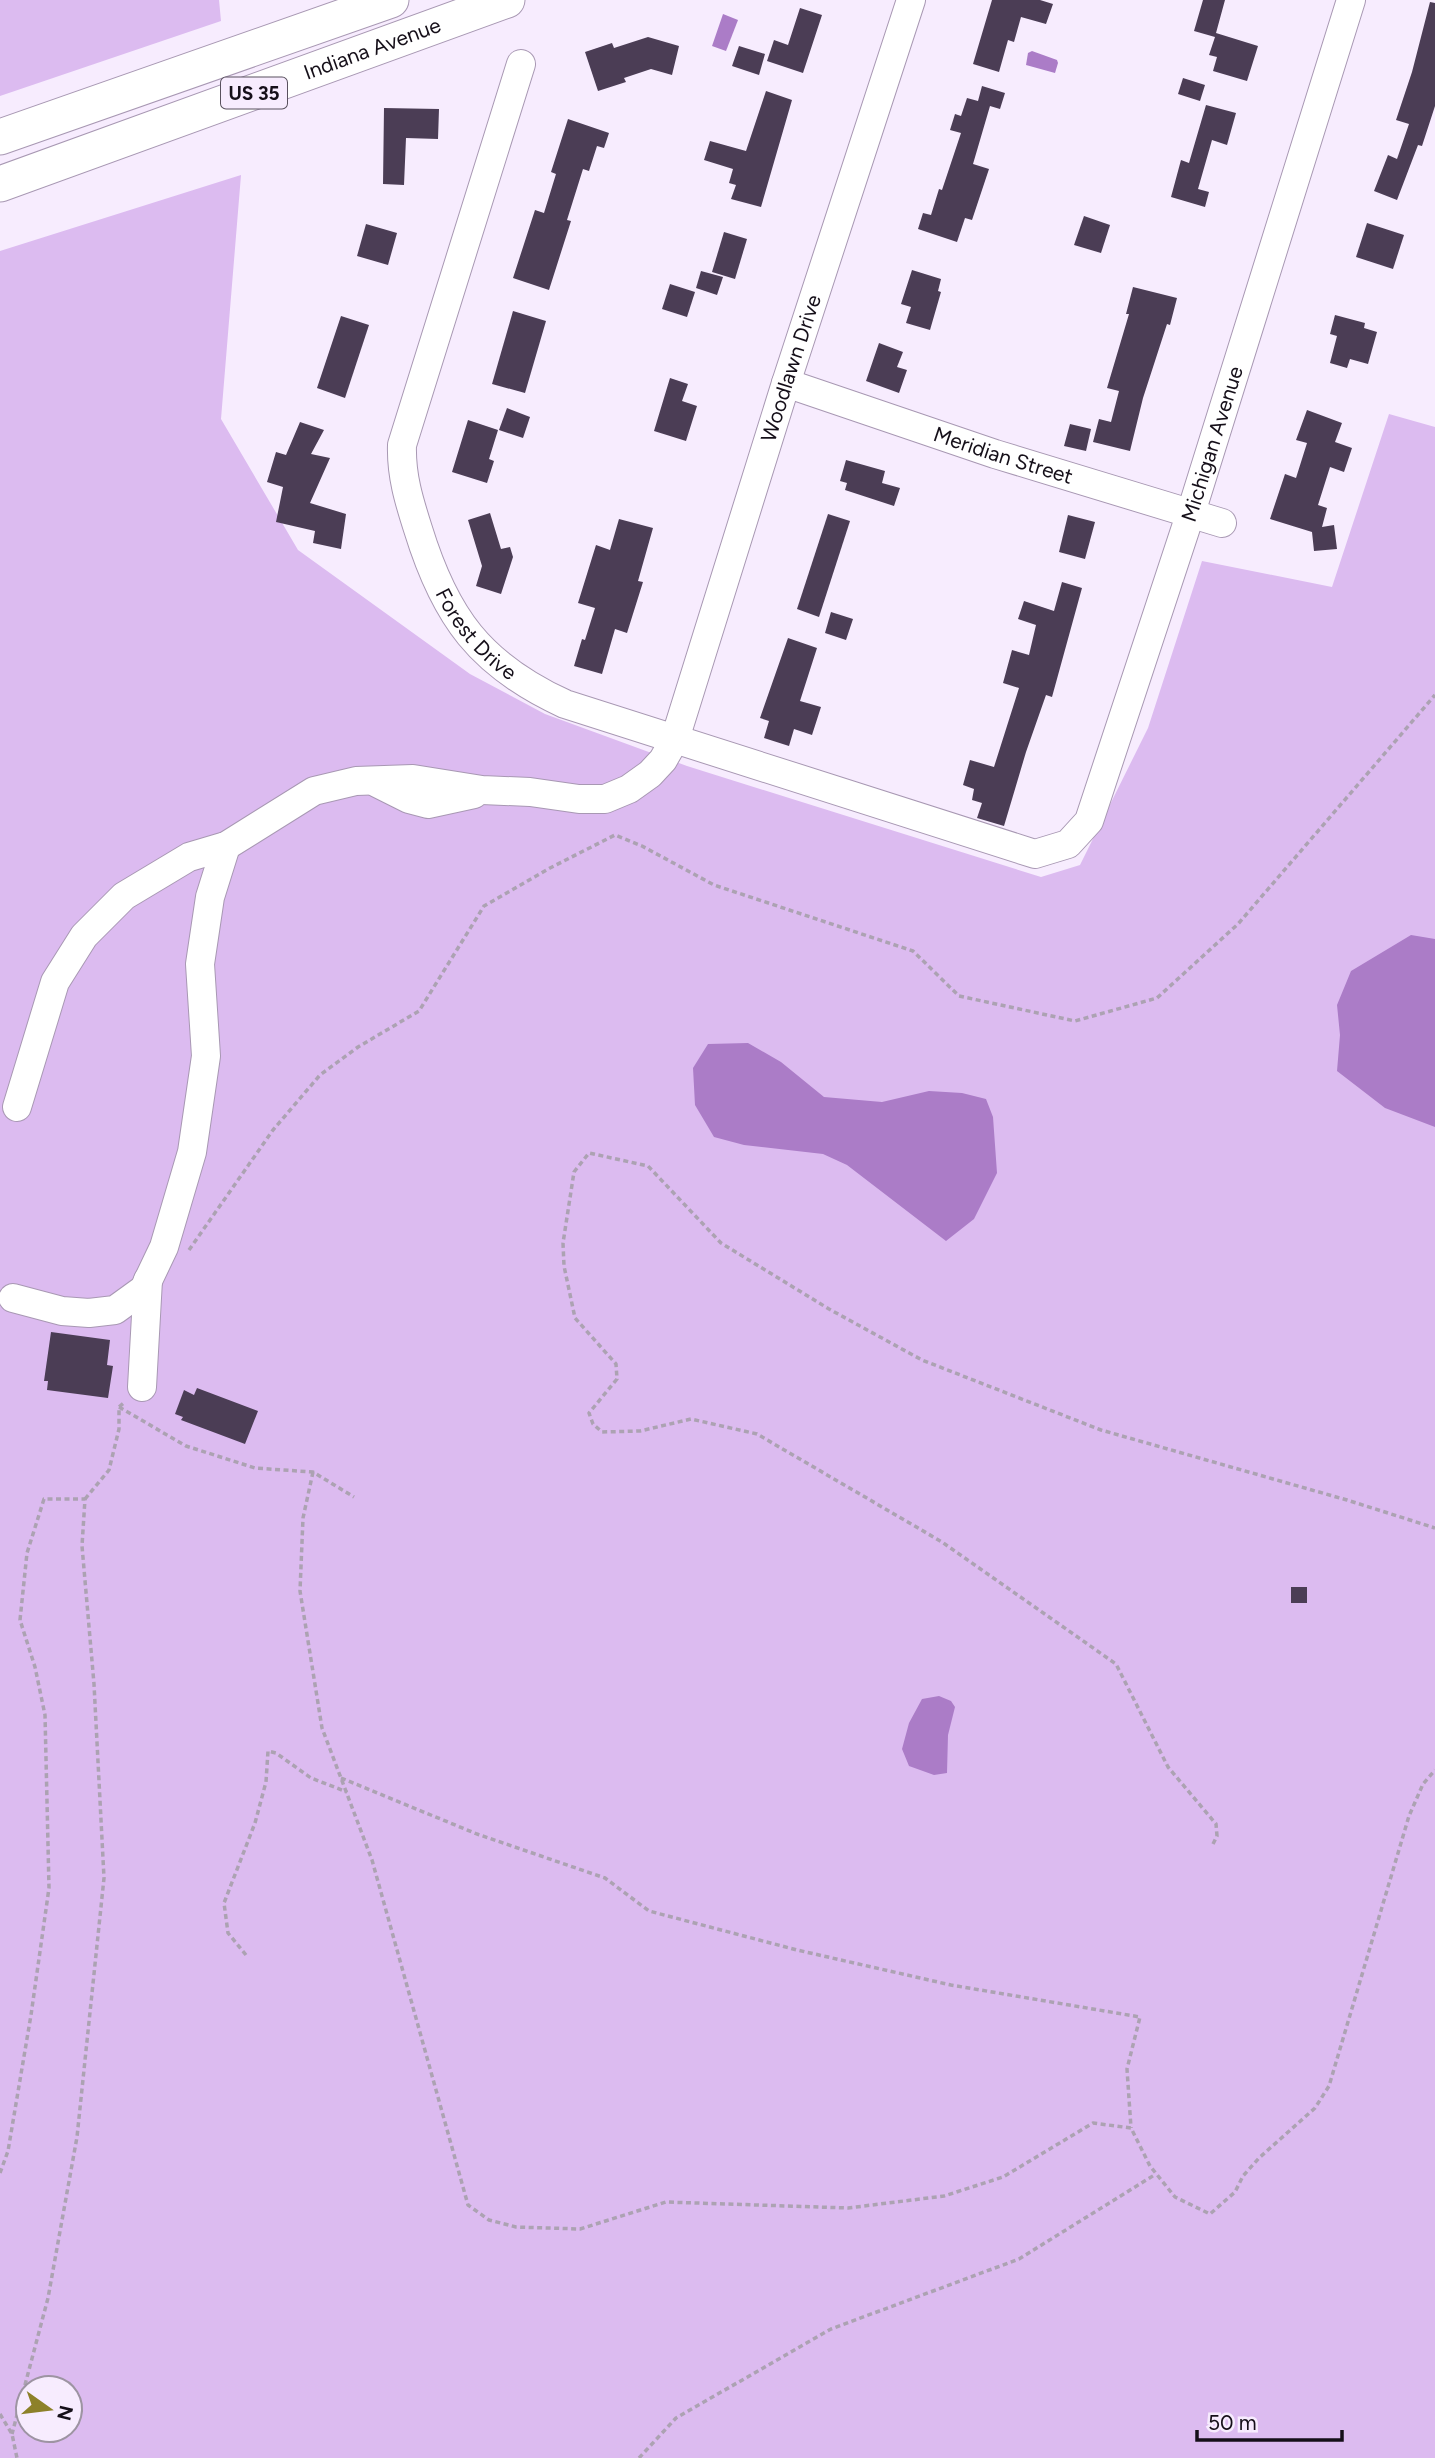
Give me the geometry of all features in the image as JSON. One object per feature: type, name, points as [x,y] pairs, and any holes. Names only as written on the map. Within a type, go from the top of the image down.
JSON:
[{"type":"main road","name":"Indiana Avenue","points":[[0,137],[391,0]]},
{"type":"main road","name":"Indiana Avenue","points":[[0,184],[507,0]]},
{"type":"main road","points":[[330,23],[343,61]]},
{"type":"street","name":"Woodlawn Drive","points":[[226,845],[314,791],[356,780],[374,782],[409,799],[428,804],[482,790],[605,799],[629,789],[650,774],[663,760],[674,739],[911,0]]},
{"type":"street","name":"Michigan Avenue","points":[[1035,854],[1068,844],[1089,821],[1190,512],[1350,0]]},
{"type":"street","name":"Forest Drive","points":[[521,64],[402,445],[404,484],[425,552],[439,588],[457,621],[480,649],[508,673],[540,693],[613,721],[1035,854]]},
{"type":"street","name":"Meridian Street","points":[[786,383],[995,454],[1222,523]]},
{"type":"street","points":[[17,1107],[55,982],[83,936],[124,896],[190,858],[226,845]]},
{"type":"street","points":[[13,1298],[62,1311],[89,1313],[115,1310],[144,1289],[164,1247],[191,1152],[206,1056],[200,964],[210,897],[226,845]]},
{"type":"street","points":[[142,1387],[148,1280]]},
{"type":"path","points":[[182,1259],[273,1130],[320,1075],[358,1047],[419,1011],[484,906],[596,843],[615,835],[642,846],[714,886],[913,951],[959,996],[1075,1021],[1157,998],[1167,989],[1238,924],[1435,695]]},
{"type":"path","points":[[1213,1844],[1216,1824],[1168,1767],[1116,1664],[942,1542],[757,1434],[691,1419],[640,1431],[602,1432],[593,1424],[589,1413],[617,1378],[616,1364],[575,1318],[564,1266],[563,1243],[574,1172],[589,1153],[648,1166],[721,1244],[829,1309],[922,1360],[1101,1430],[1435,1528]]},
{"type":"path","points":[[118,1408],[142,1387]]},
{"type":"path","points":[[118,1408],[186,1446],[255,1468],[313,1472],[354,1497]]},
{"type":"path","points":[[12,2434],[48,2298],[77,2137],[104,1878],[94,1684],[82,1546],[85,1499],[109,1470],[119,1429],[118,1408]]},
{"type":"path","points":[[313,1472],[303,1518],[300,1591],[322,1728],[372,1860],[468,2205],[489,2220],[516,2227],[580,2229],[666,2202],[848,2208],[944,2196],[1003,2177],[1093,2123],[1131,2128]]},
{"type":"path","points":[[0,2173],[8,2151],[29,2029],[49,1888],[45,1715],[35,1667],[20,1620],[27,1553],[44,1499],[85,1499]]},
{"type":"path","points":[[246,1955],[228,1933],[224,1903],[255,1823],[266,1782],[268,1751],[276,1753],[311,1778],[347,1792]]},
{"type":"path","points":[[341,1778],[477,1834],[605,1878],[649,1911],[797,1950],[951,1986],[1140,2017],[1127,2069],[1131,2128],[1150,2166],[1175,2197],[1210,2214],[1235,2192],[1243,2176],[1259,2158],[1315,2108],[1328,2087],[1409,1816],[1423,1784],[1435,1770]]},
{"type":"path","points":[[639,2458],[676,2418],[831,2329],[1019,2259],[1156,2174]]},
{"type":"path","points":[[0,2414],[12,2434],[17,2458]]},
{"type":"shaded area","points":[[0,0],[219,0],[221,21],[0,96]]},
{"type":"shaded area","points":[[723,14],[738,20],[726,51],[712,46]]},
{"type":"shaded area","points":[[1032,51],[1057,60],[1055,73],[1026,65],[1028,53]]},
{"type":"shaded area","points":[[241,175],[221,419],[298,550],[470,674],[545,714],[687,766],[1041,877],[1080,865],[1148,728],[1202,561],[1332,587],[1389,414],[1435,427],[1435,2458],[0,2458],[0,251]]},
{"type":"shaded area","points":[[1411,935],[1435,939],[1435,1127],[1385,1108],[1337,1071],[1340,1035],[1337,1005],[1351,971]]},
{"type":"shaded area","points":[[748,1043],[781,1062],[824,1097],[882,1102],[929,1091],[962,1093],[986,1099],[993,1117],[997,1173],[974,1219],[946,1241],[847,1165],[823,1154],[744,1145],[714,1137],[695,1105],[693,1068],[708,1044]]},
{"type":"shaded area","points":[[939,1696],[951,1701],[955,1707],[948,1735],[947,1773],[934,1775],[909,1766],[902,1749],[909,1723],[922,1699]]},
{"type":"building","points":[[992,0],[1040,0],[1053,4],[1046,24],[1021,17],[1014,42],[1008,40],[999,72],[973,64]]},
{"type":"building","points":[[1203,0],[1225,0],[1216,33],[1258,46],[1247,81],[1213,71],[1217,57],[1209,55],[1215,37],[1194,31]]},
{"type":"building","points":[[1430,2],[1435,3],[1435,106],[1422,146],[1418,145],[1397,200],[1374,191],[1388,155],[1397,159],[1409,124],[1396,120]]},
{"type":"building","points":[[800,8],[822,15],[803,73],[767,61],[774,40],[788,45]]},
{"type":"building","points":[[648,37],[679,46],[672,75],[651,69],[624,78],[626,82],[598,91],[585,52],[612,43],[614,48]]},
{"type":"building","points":[[739,46],[765,54],[759,75],[732,66]]},
{"type":"building","points":[[1183,78],[1205,85],[1200,101],[1178,94]]},
{"type":"building","points":[[982,86],[1005,93],[1000,109],[990,106],[973,164],[989,169],[972,220],[965,218],[957,242],[918,229],[923,213],[931,215],[961,133],[950,130],[955,114],[961,116],[967,98],[978,101]]},
{"type":"building","points":[[766,91],[792,100],[761,207],[731,199],[736,185],[729,183],[733,169],[704,160],[710,141],[746,151]]},
{"type":"building","points":[[1206,105],[1236,113],[1227,145],[1212,140],[1198,189],[1209,192],[1205,207],[1171,197],[1181,160],[1189,163]]},
{"type":"building","points":[[384,108],[439,109],[438,139],[406,138],[404,185],[383,184]]},
{"type":"building","points":[[568,119],[609,133],[604,148],[597,146],[589,171],[583,169],[567,220],[571,221],[549,290],[513,278],[535,210],[544,213],[556,174],[551,172]]},
{"type":"building","points":[[1084,216],[1110,225],[1101,253],[1074,245]]},
{"type":"building","points":[[1367,223],[1404,235],[1393,269],[1356,257]]},
{"type":"building","points":[[366,224],[397,233],[388,265],[357,256]]},
{"type":"building","points":[[724,232],[747,239],[735,279],[712,272]]},
{"type":"building","points":[[912,270],[941,279],[938,291],[941,292],[930,330],[906,323],[911,307],[901,304]]},
{"type":"building","points":[[701,271],[723,277],[717,295],[696,288]]},
{"type":"building","points":[[670,284],[695,292],[687,317],[662,309]]},
{"type":"building","points":[[1133,287],[1177,298],[1143,398],[1130,451],[1093,442],[1099,419],[1111,422],[1119,391],[1107,388],[1129,314],[1126,314]]},
{"type":"building","points":[[513,311],[546,321],[525,393],[492,384]]},
{"type":"building","points":[[1335,315],[1365,323],[1364,328],[1377,332],[1368,364],[1350,359],[1347,368],[1330,363],[1337,336],[1330,334]]},
{"type":"building","points":[[341,316],[369,325],[345,398],[317,388]]},
{"type":"building","points":[[879,343],[903,352],[897,367],[907,370],[899,393],[866,381]]},
{"type":"building","points":[[670,378],[688,384],[682,401],[697,406],[686,441],[654,431]]},
{"type":"building","points":[[507,408],[530,417],[523,438],[499,430]]},
{"type":"building","points":[[1307,410],[1342,423],[1335,442],[1352,448],[1344,472],[1330,467],[1318,505],[1327,508],[1322,527],[1334,525],[1337,549],[1314,551],[1312,532],[1270,519],[1285,474],[1296,478],[1307,443],[1296,440]]},
{"type":"building","points":[[468,420],[498,430],[489,459],[494,461],[487,483],[452,472]]},
{"type":"building","points":[[300,422],[324,430],[311,454],[330,458],[310,503],[346,514],[341,549],[313,543],[315,531],[276,522],[283,487],[267,482],[276,452],[286,455]]},
{"type":"building","points":[[1070,424],[1091,429],[1086,451],[1064,446]]},
{"type":"building","points":[[846,460],[885,471],[882,483],[900,488],[894,506],[845,490],[847,483],[840,481]]},
{"type":"building","points":[[490,513],[501,549],[510,547],[513,557],[501,594],[476,586],[482,566],[468,520]]},
{"type":"building","points":[[828,514],[850,521],[819,617],[797,609]]},
{"type":"building","points":[[1068,515],[1095,522],[1085,559],[1059,552]]},
{"type":"building","points":[[619,519],[653,528],[638,581],[643,582],[627,633],[615,629],[602,674],[574,666],[595,608],[578,603],[596,545],[610,550]]},
{"type":"building","points":[[1062,582],[1082,588],[1052,697],[1046,695],[1004,826],[977,818],[982,803],[972,800],[974,789],[963,785],[970,760],[994,767],[1019,688],[1003,683],[1012,650],[1029,655],[1036,625],[1018,619],[1024,601],[1054,611]]},
{"type":"building","points":[[831,612],[853,619],[846,640],[825,633]]},
{"type":"building","points":[[788,638],[817,648],[800,701],[821,707],[812,735],[794,729],[789,746],[764,738],[769,721],[760,718]]},
{"type":"building","points":[[51,1332],[110,1340],[107,1365],[113,1366],[108,1398],[47,1390],[48,1381],[44,1381]]},
{"type":"building","points":[[197,1388],[258,1411],[245,1444],[181,1420],[183,1417],[175,1414],[184,1390],[194,1395]]},
{"type":"building","points":[[1291,1587],[1307,1587],[1307,1603],[1291,1603]]}]
